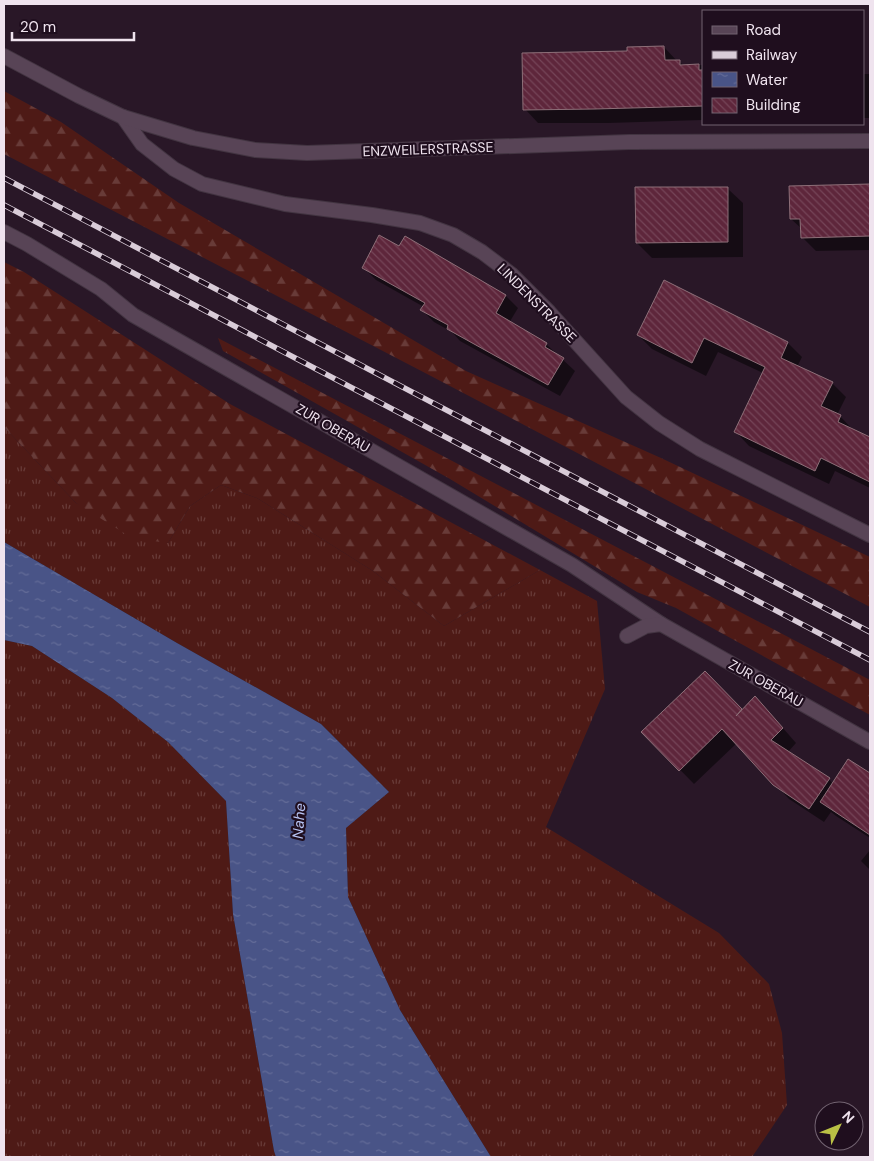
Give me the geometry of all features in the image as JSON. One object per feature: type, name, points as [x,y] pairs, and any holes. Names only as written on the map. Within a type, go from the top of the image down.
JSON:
[{"type":"street","name":"ENZWEILERSTRASSE","points":[[4,56],[123,117],[193,138],[255,150],[307,153],[629,142],[870,141]]},
{"type":"street","name":"LINDENSTRASSE","points":[[123,117],[142,144],[174,169],[202,184],[284,204],[420,223],[453,236],[482,252],[510,274],[550,312],[626,397],[659,424],[700,449],[870,535]]},
{"type":"street","name":"ZUR OBERAU","points":[[4,232],[101,289],[134,315],[572,565],[661,624],[870,742]]},
{"type":"street","points":[[627,636],[646,626],[661,624]]},
{"type":"green space","points":[[4,91],[61,122],[179,203],[466,371],[661,458],[870,557],[870,607],[4,154]]},
{"type":"green space","points":[[4,262],[24,272],[230,404],[540,570],[444,626],[373,571],[257,498],[221,485],[190,506],[168,543],[132,538],[76,503],[4,427]]},
{"type":"green space","points":[[218,338],[870,680],[870,715],[676,608],[637,592],[450,479],[223,351]]},
{"type":"green space","points":[[4,427],[76,503],[168,543],[190,506],[221,485],[257,498],[373,571],[444,626],[540,570],[597,601],[605,689],[546,827],[719,933],[769,984],[782,1033],[787,1105],[752,1157],[491,1157],[400,1010],[348,897],[346,828],[389,792],[321,724],[4,542]]},
{"type":"green space","points":[[4,640],[32,646],[112,698],[168,742],[226,801],[233,914],[276,1157],[4,1157]]},
{"type":"water","name":"Nahe","points":[[4,542],[321,724],[389,792],[346,828],[348,897],[400,1010],[491,1157],[276,1157],[233,914],[226,801],[168,742],[112,698],[32,646],[4,640]]},
{"type":"building","points":[[664,46],[665,60],[680,60],[680,65],[699,64],[699,70],[702,70],[702,106],[523,110],[522,53],[627,51],[627,47]]},
{"type":"building","points":[[870,184],[870,236],[801,238],[800,219],[790,219],[789,186]]},
{"type":"building","points":[[635,187],[728,187],[728,242],[636,243]]},
{"type":"building","points":[[379,235],[399,246],[405,236],[506,295],[496,313],[547,343],[545,347],[564,358],[548,385],[447,329],[448,325],[420,310],[425,303],[362,268]]},
{"type":"building","points":[[664,280],[788,342],[781,358],[833,382],[821,406],[841,415],[838,422],[870,437],[870,482],[821,458],[815,471],[734,432],[765,367],[704,338],[692,363],[637,335]]},
{"type":"building","points":[[705,671],[742,709],[736,716],[755,696],[783,728],[771,740],[830,778],[809,809],[773,785],[722,729],[679,771],[641,732]]},
{"type":"building","points":[[848,759],[870,773],[870,835],[820,802]]},
{"type":"railway","points":[[4,178],[870,632]]},
{"type":"railway","points":[[4,205],[870,660]]}]
